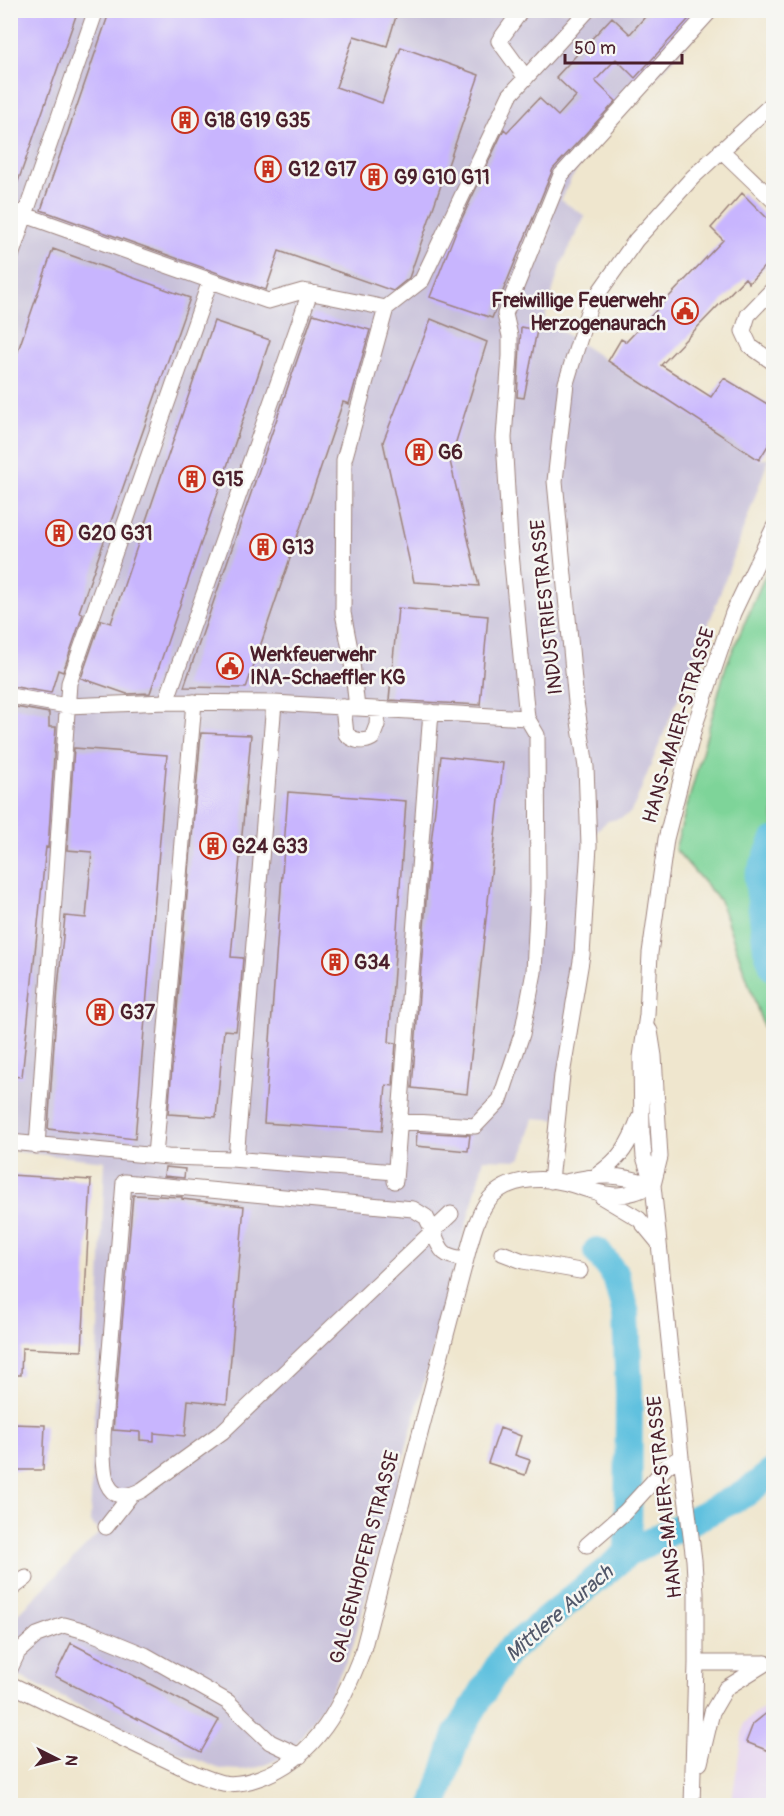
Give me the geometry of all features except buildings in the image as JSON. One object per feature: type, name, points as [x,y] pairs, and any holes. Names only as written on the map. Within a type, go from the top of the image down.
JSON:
[{"type":"street","points":[[10,259],[18,213],[96,10]]},
{"type":"street","points":[[515,10],[518,15],[499,41],[526,78]]},
{"type":"street","points":[[378,709],[372,738],[367,741],[357,741],[346,734],[343,722],[350,708],[351,654],[343,613],[344,460],[386,308],[422,280],[510,95],[588,10]]},
{"type":"street","points":[[399,1121],[475,1126],[500,1100],[522,1034],[534,972],[538,891],[537,735],[527,718],[510,543],[505,450],[510,336],[505,314],[561,175],[711,10]]},
{"type":"street","name":"INDUSTRIESTRASSE","points":[[558,1182],[562,1075],[582,955],[589,846],[586,766],[576,702],[555,481],[566,382],[590,305],[636,240],[693,177],[774,102]]},
{"type":"street","points":[[721,150],[774,201]]},
{"type":"street","points":[[18,213],[268,301],[303,291],[386,308]]},
{"type":"street","points":[[37,1146],[69,683],[210,281]]},
{"type":"street","points":[[774,288],[748,315],[743,330],[750,346],[774,363]]},
{"type":"street","points":[[166,702],[310,292]]},
{"type":"street","name":"HANS-MAIER-STRASSE","points":[[692,1806],[696,1664],[694,1560],[652,1185],[644,1157],[641,1057],[647,1015],[650,953],[666,839],[695,725],[734,613],[774,527]]},
{"type":"street","points":[[10,696],[67,706],[166,702],[274,703],[527,718]]},
{"type":"street","points":[[155,1156],[194,702]]},
{"type":"street","points":[[236,1159],[274,703]]},
{"type":"street","points":[[10,1142],[155,1156],[236,1159],[395,1177],[430,712]]},
{"type":"street","name":"HANS-MAIER-STRASSE","points":[[647,1015],[654,1056],[660,1157],[652,1185]]},
{"type":"street","name":"GALGENHOFER STRASSE","points":[[597,1175],[622,1153],[630,1142],[641,1112]]},
{"type":"street","name":"GALGENHOFER STRASSE","points":[[558,1182],[597,1175],[637,1180],[652,1185]]},
{"type":"street","name":"GALGENHOFER STRASSE","points":[[10,1684],[180,1767],[225,1783],[248,1782],[277,1772],[300,1756],[328,1722],[349,1687],[363,1650],[466,1259],[486,1203],[504,1185],[536,1180],[558,1182],[592,1191],[622,1195],[652,1185]]},
{"type":"street","points":[[131,1495],[114,1494],[109,1490],[103,1468],[124,1182],[419,1211],[426,1217],[442,1253],[449,1257],[466,1259]]},
{"type":"street","name":"GALGENHOFER STRASSE","points":[[592,1191],[639,1219],[658,1242]]},
{"type":"street","points":[[106,1527],[131,1495],[158,1479],[222,1432],[451,1214]]},
{"type":"street","points":[[502,1253],[523,1260],[580,1270]]},
{"type":"street","points":[[587,1545],[625,1512],[668,1465],[681,1456]]},
{"type":"street","points":[[10,1590],[26,1578]]},
{"type":"street","points":[[10,1669],[18,1652],[37,1635],[64,1625],[145,1655],[228,1702],[270,1742],[300,1756]]},
{"type":"street","points":[[696,1664],[770,1663]]},
{"type":"street","points":[[694,1789],[712,1712],[726,1688],[770,1663]]},
{"type":"shaded area","points":[[10,11],[719,11],[630,105],[592,149],[571,179],[561,200],[585,216],[560,267],[544,320],[759,460],[769,458],[714,610],[635,804],[630,813],[608,821],[599,828],[594,836],[563,1120],[533,1118],[525,1149],[521,1158],[517,1160],[484,1159],[352,1649],[326,1701],[294,1747],[279,1759],[259,1767],[240,1770],[220,1769],[157,1744],[11,1672],[11,1621],[100,1532],[90,1522],[105,1161],[11,1151]]},
{"type":"shaded area","points":[[773,1702],[773,1805],[731,1806],[744,1723]]},
{"type":"green space","points":[[773,557],[774,1036],[767,1037],[720,901],[675,849],[726,666]]},
{"type":"waterway","name":"Mittlere Aurach","points":[[774,841],[758,879],[767,949],[774,968]]},
{"type":"waterway","name":"Mittlere Aurach","points":[[597,1251],[616,1276],[626,1314],[629,1393],[628,1553]]},
{"type":"waterway","name":"Mittlere Aurach","points":[[434,1806],[457,1735],[507,1652],[628,1553],[746,1493],[774,1471]]},
{"type":"place","name":"G18 G19 G35","points":[[185,120]]},
{"type":"place","name":"G12 G17","points":[[268,169]]},
{"type":"place","name":"G9 G10 G11","points":[[374,177]]},
{"type":"place","name":"Freiwillige Feuerwehr Herzogenaurach","points":[[685,311]]},
{"type":"place","name":"G6","points":[[419,452]]},
{"type":"place","name":"G15","points":[[192,479]]},
{"type":"place","name":"G20 G31","points":[[59,533]]},
{"type":"place","name":"G13","points":[[263,547]]},
{"type":"place","name":"Werkfeuerwehr INA-Schaeffler KG","points":[[230,666]]},
{"type":"place","name":"G24 G33","points":[[213,846]]},
{"type":"place","name":"G34","points":[[335,962]]},
{"type":"place","name":"G37","points":[[100,1012]]}]
